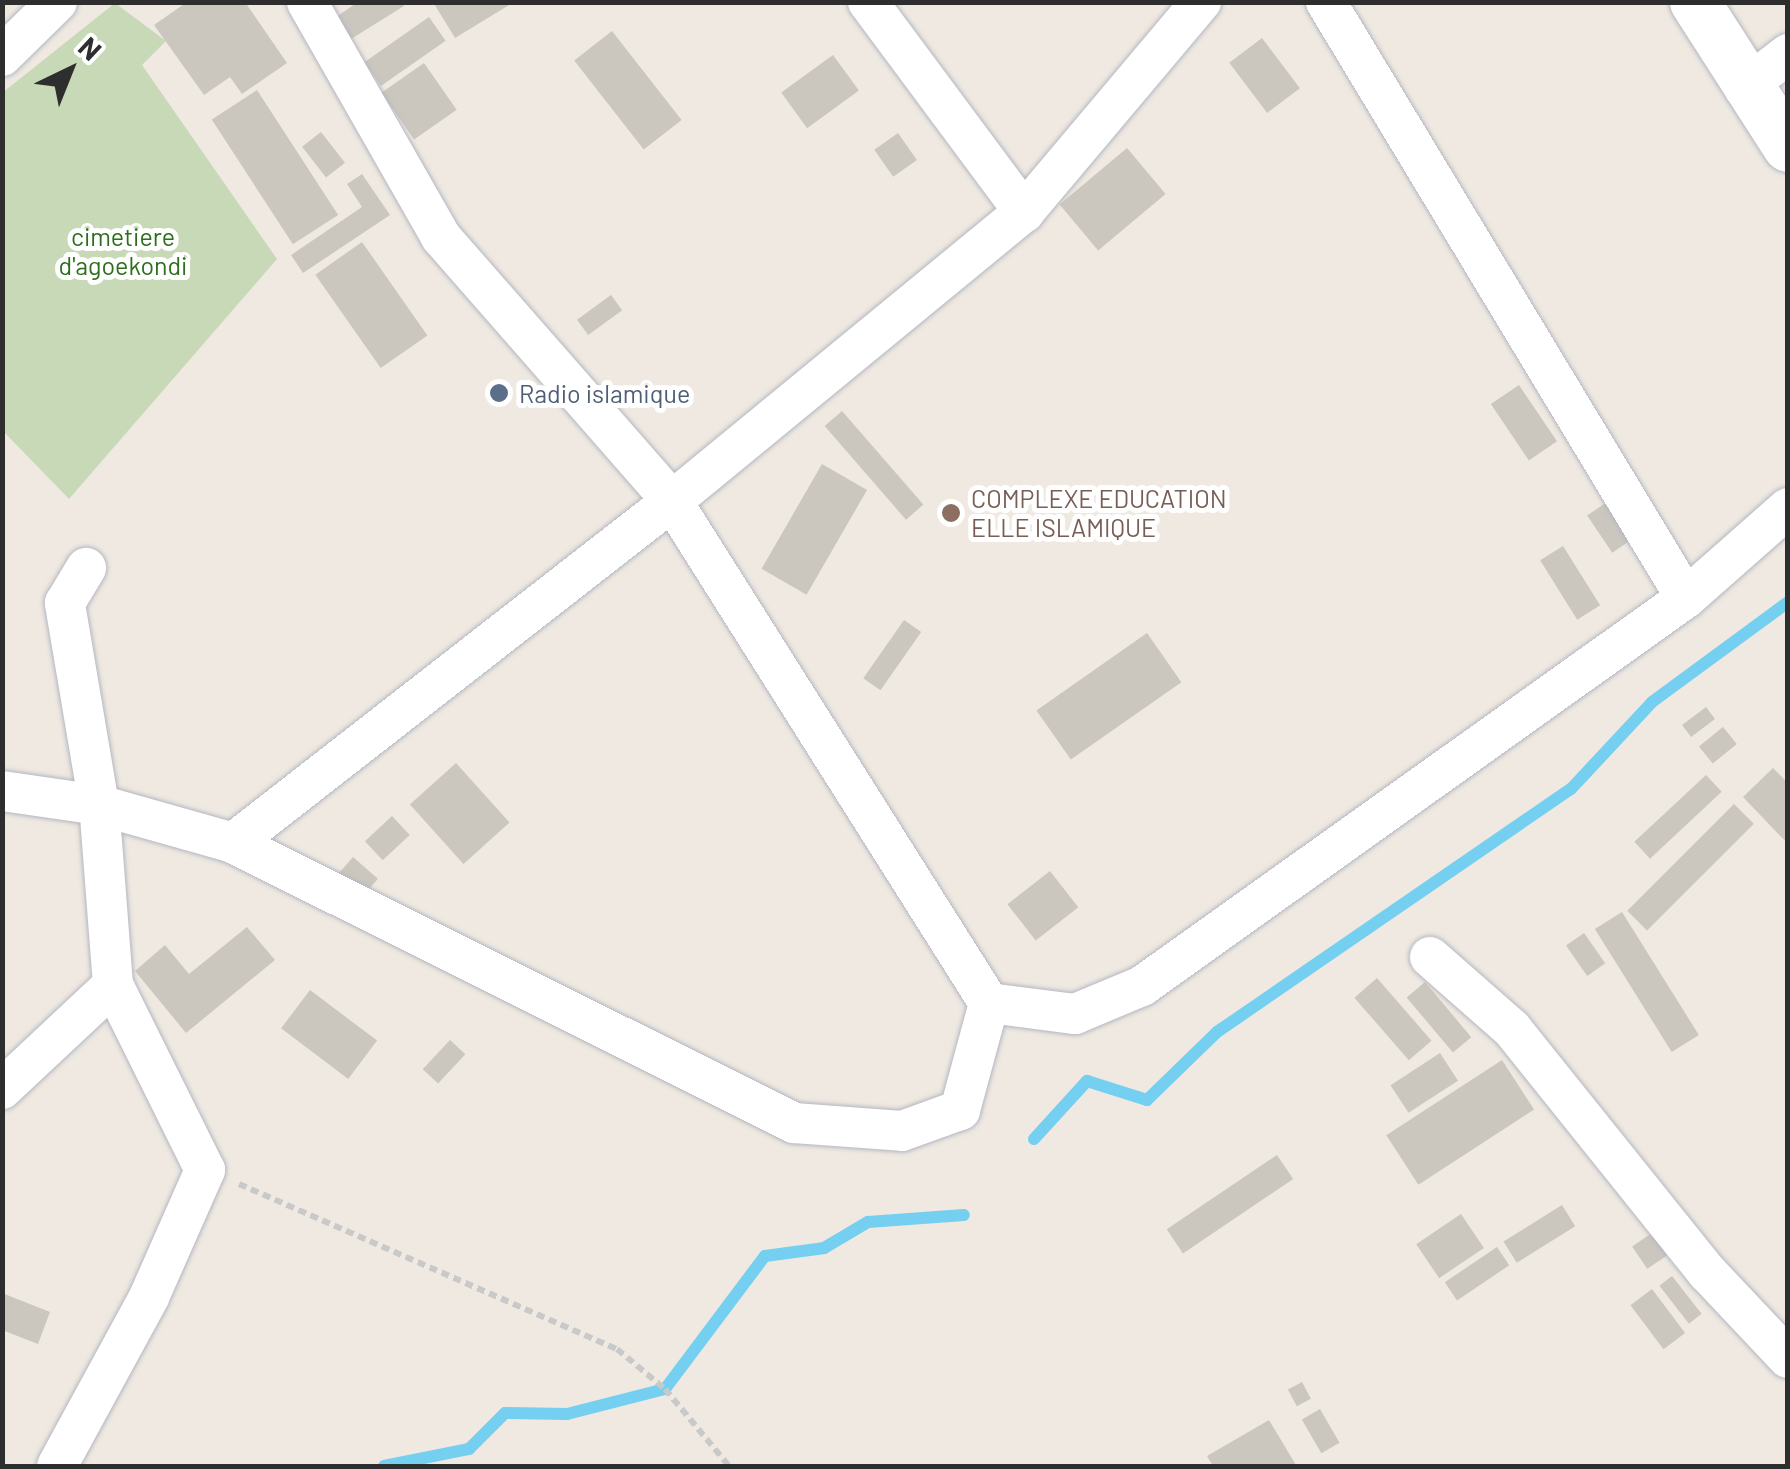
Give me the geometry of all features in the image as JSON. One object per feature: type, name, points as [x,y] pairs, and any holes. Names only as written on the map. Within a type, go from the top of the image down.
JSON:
[{"type":"street","points":[[2,56],[57,2]]},
{"type":"street","points":[[2,792],[100,805],[233,843],[794,1124],[902,1131],[960,1110],[989,1003],[672,502],[441,237],[306,2]]},
{"type":"street","points":[[868,2],[1024,212]]},
{"type":"street","points":[[233,843],[672,502],[1024,212],[1201,2]]},
{"type":"street","points":[[1326,2],[1686,598]]},
{"type":"street","points":[[1695,2],[1744,88],[1788,147]]},
{"type":"street","points":[[1744,88],[1788,54]]},
{"type":"street","points":[[989,1003],[1074,1014],[1142,986],[1686,598],[1788,508]]},
{"type":"street","points":[[57,1466],[150,1297],[205,1170],[113,985],[100,805],[65,603],[86,568]]},
{"type":"street","points":[[1430,957],[1512,1029],[1620,1156],[1707,1272],[1788,1358]]},
{"type":"street","points":[[2,1089],[113,985]]},
{"type":"path","points":[[205,1170],[617,1349],[665,1389],[729,1466]]},
{"type":"green space","name":"cimetiere d'agoekondi","points":[[115,3],[166,41],[142,65],[277,259],[69,499],[3,431],[2,93]]},
{"type":"building","points":[[187,2],[245,2],[287,63],[242,94],[230,77],[204,95],[154,25]]},
{"type":"building","points":[[358,2],[402,2],[404,6],[351,39],[336,17]]},
{"type":"building","points":[[433,2],[514,2],[455,38]]},
{"type":"building","points":[[429,17],[446,41],[381,86],[364,62]]},
{"type":"building","points":[[612,31],[682,120],[644,150],[574,61]]},
{"type":"building","points":[[1262,38],[1300,88],[1267,113],[1229,63]]},
{"type":"building","points":[[833,55],[859,91],[807,128],[781,93]]},
{"type":"building","points":[[424,63],[457,110],[414,140],[381,93]]},
{"type":"building","points":[[257,90],[338,215],[293,244],[212,119]]},
{"type":"building","points":[[321,132],[345,163],[326,178],[302,147]]},
{"type":"building","points":[[898,133],[917,160],[893,177],[874,150]]},
{"type":"building","points":[[1127,148],[1166,194],[1098,251],[1060,205]]},
{"type":"building","points":[[362,174],[390,215],[303,273],[291,255],[362,207],[347,184]]},
{"type":"building","points":[[362,242],[427,335],[381,368],[315,275]]},
{"type":"building","points":[[611,295],[622,310],[588,335],[577,320]]},
{"type":"building","points":[[1519,385],[1557,441],[1529,460],[1491,404]]},
{"type":"building","points":[[842,411],[923,505],[906,520],[825,426]]},
{"type":"building","points":[[822,464],[867,490],[807,595],[762,569]]},
{"type":"building","points":[[1607,502],[1632,539],[1612,553],[1587,515]]},
{"type":"building","points":[[1563,546],[1600,605],[1577,620],[1540,560]]},
{"type":"building","points":[[904,620],[921,632],[880,690],[863,678]]},
{"type":"building","points":[[1147,633],[1181,682],[1071,760],[1036,710]]},
{"type":"building","points":[[1706,707],[1715,719],[1691,737],[1682,725]]},
{"type":"building","points":[[1723,727],[1737,744],[1713,764],[1699,747]]},
{"type":"building","points":[[456,763],[510,822],[463,864],[410,804]]},
{"type":"building","points":[[1773,768],[1788,783],[1788,844],[1743,797]]},
{"type":"building","points":[[1706,775],[1722,792],[1650,859],[1634,842]]},
{"type":"building","points":[[1734,804],[1754,824],[1647,931],[1627,911]]},
{"type":"building","points":[[392,816],[410,835],[383,860],[365,841]]},
{"type":"building","points":[[353,857],[378,879],[363,896],[338,874]]},
{"type":"building","points":[[1050,871],[1078,907],[1036,940],[1007,904]]},
{"type":"building","points":[[1622,912],[1699,1035],[1672,1052],[1595,929]]},
{"type":"building","points":[[247,927],[275,960],[186,1033],[135,971],[165,945],[189,974]]},
{"type":"building","points":[[1584,933],[1605,963],[1587,976],[1566,946]]},
{"type":"building","points":[[1377,978],[1431,1041],[1409,1060],[1354,998]]},
{"type":"building","points":[[1425,982],[1471,1037],[1453,1053],[1407,997]]},
{"type":"building","points":[[310,990],[377,1041],[348,1079],[281,1028]]},
{"type":"building","points":[[450,1040],[465,1054],[438,1084],[423,1069]]},
{"type":"building","points":[[1440,1053],[1458,1081],[1408,1113],[1391,1085]]},
{"type":"building","points":[[1502,1060],[1534,1109],[1418,1185],[1386,1135]]},
{"type":"building","points":[[1277,1155],[1293,1179],[1183,1253],[1167,1229]]},
{"type":"building","points":[[1562,1205],[1575,1226],[1517,1263],[1503,1242]]},
{"type":"building","points":[[1461,1214],[1484,1248],[1439,1278],[1416,1244]]},
{"type":"building","points":[[1652,1233],[1667,1255],[1647,1269],[1632,1246]]},
{"type":"building","points":[[1497,1247],[1509,1265],[1457,1300],[1445,1282]]},
{"type":"building","points":[[1672,1276],[1702,1314],[1689,1324],[1659,1286]]},
{"type":"building","points":[[1652,1289],[1685,1333],[1664,1349],[1630,1305]]},
{"type":"building","points":[[2,1293],[50,1312],[38,1344],[2,1330]]},
{"type":"building","points":[[1302,1382],[1311,1399],[1297,1406],[1288,1390]]},
{"type":"building","points":[[1320,1409],[1340,1443],[1321,1453],[1302,1420]]},
{"type":"building","points":[[1269,1420],[1296,1465],[1213,1466],[1207,1456]]},
{"type":"waterway","points":[[1034,1139],[1087,1081],[1147,1100],[1217,1032],[1571,789],[1652,702],[1788,602]]},
{"type":"waterway","points":[[384,1466],[469,1449],[505,1413],[567,1414],[665,1389],[765,1256],[824,1248],[868,1222],[964,1215]]},
{"type":"place","name":"Radio islamique","points":[[499,393]]},
{"type":"place","name":"COMPLEXE EDUCATION ELLE ISLAMIQUE","points":[[951,513]]}]
